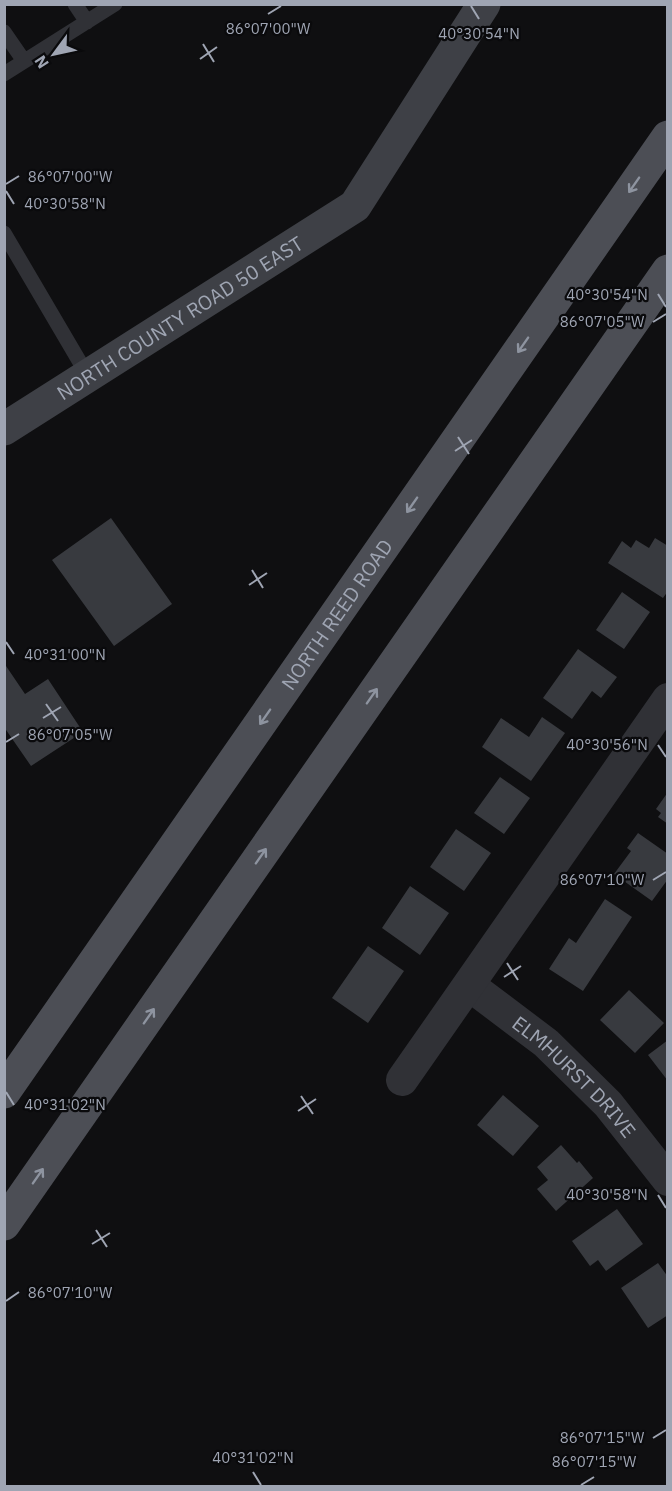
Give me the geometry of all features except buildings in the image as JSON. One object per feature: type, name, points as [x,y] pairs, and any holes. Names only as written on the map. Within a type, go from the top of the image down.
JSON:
[{"type":"main road","name":"NORTH REED ROAD","points":[[4,1092],[668,137]]},
{"type":"main road","points":[[4,1224],[668,271]]},
{"type":"street","name":"NORTH COUNTY ROAD 50 EAST","points":[[4,429],[355,206],[484,4]]},
{"type":"street","points":[[402,1080],[668,699]]},
{"type":"street","name":"ELMHURST DRIVE","points":[[469,985],[546,1043],[608,1104],[668,1180]]},
{"type":"lane","points":[[75,4],[87,22]]},
{"type":"lane","points":[[4,74],[115,4]]},
{"type":"lane","points":[[4,32],[24,61]]},
{"type":"lane","points":[[4,233],[88,376]]}]
